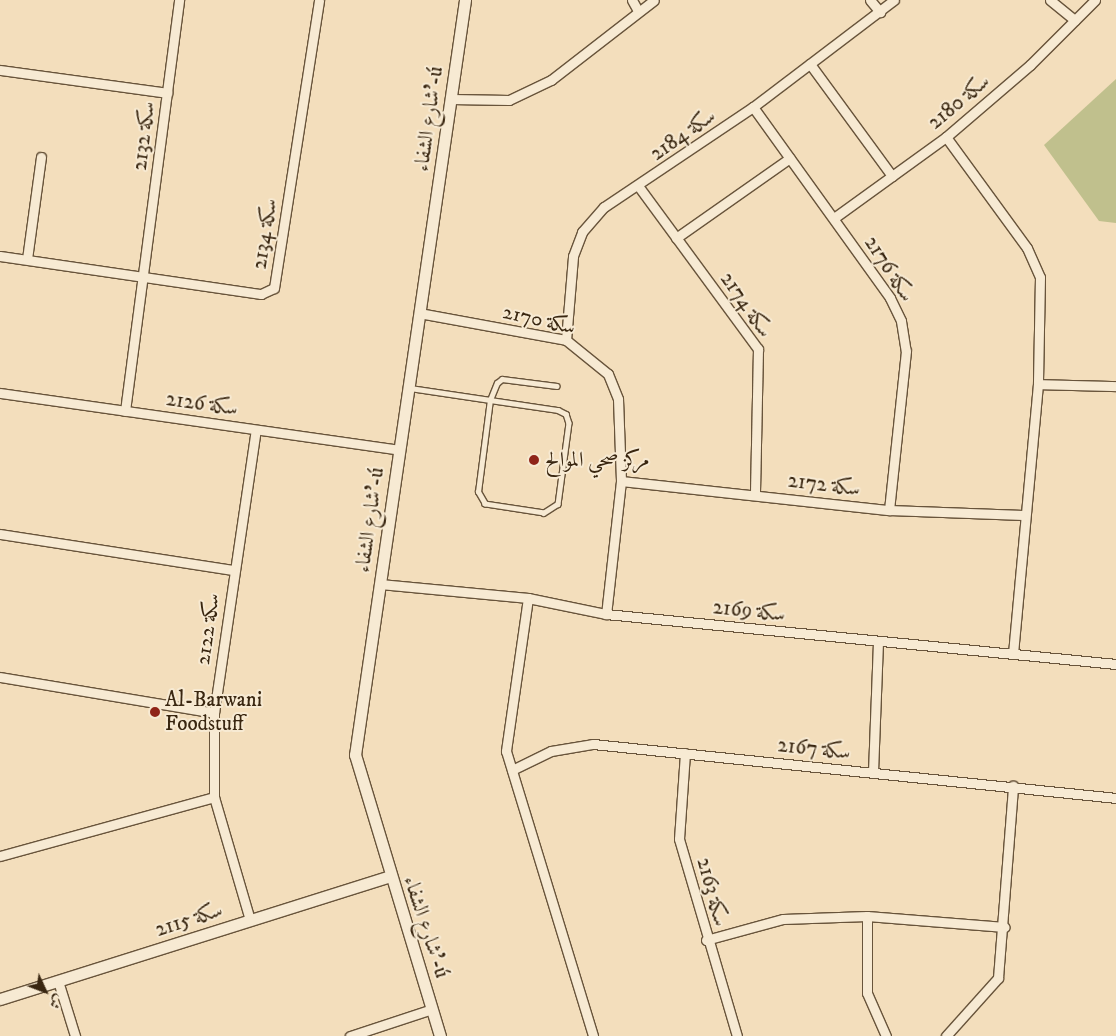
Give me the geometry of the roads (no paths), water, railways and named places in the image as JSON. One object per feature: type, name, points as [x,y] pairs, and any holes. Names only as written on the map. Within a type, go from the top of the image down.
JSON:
[{"type":"street","name":"سكة 2132","points":[[125,411],[179,0]]},
{"type":"street","name":"سكة 2134","points":[[0,256],[261,294],[274,288],[319,0]]},
{"type":"street","name":"شارع الشفاء'-ú","points":[[440,1036],[389,876],[355,755],[465,0]]},
{"type":"street","points":[[632,0],[638,11]]},
{"type":"street","points":[[451,99],[508,100],[551,80],[654,0]]},
{"type":"street","points":[[870,0],[880,12]]},
{"type":"street","name":"سكة 2184","points":[[566,340],[573,256],[582,232],[604,207],[639,187],[754,107],[894,0]]},
{"type":"street","points":[[1050,0],[1076,20]]},
{"type":"street","name":"سكة 2180","points":[[834,218],[946,137],[1076,20],[1095,0]]},
{"type":"street","points":[[810,64],[892,176]]},
{"type":"street","points":[[0,70],[167,93]]},
{"type":"street","name":"سكة 2176","points":[[754,107],[834,218],[901,321],[906,351],[889,510]]},
{"type":"street","points":[[946,137],[1027,248],[1040,278],[1038,384],[1022,515],[1013,653]]},
{"type":"street","points":[[27,260],[41,157]]},
{"type":"street","points":[[676,238],[790,158]]},
{"type":"street","name":"سكة 2174","points":[[639,187],[758,349],[755,495]]},
{"type":"street","name":"سكة 2170","points":[[419,313],[566,340],[608,374],[618,399],[621,480],[606,614]]},
{"type":"street","points":[[1038,384],[1116,386]]},
{"type":"street","name":"سكة 2126","points":[[0,393],[400,450]]},
{"type":"street","name":"سكة 2122","points":[[250,920],[214,796],[214,714],[233,570],[256,430]]},
{"type":"street","name":"سكة 2172","points":[[621,480],[889,510],[1022,515]]},
{"type":"street","points":[[0,534],[233,570]]},
{"type":"street","name":"سكة 2169","points":[[380,584],[528,598],[606,614],[1116,664]]},
{"type":"street","points":[[528,598],[506,750],[593,1036]]},
{"type":"street","points":[[873,772],[878,642]]},
{"type":"street","points":[[0,677],[214,714]]},
{"type":"street","name":"سكة 2167","points":[[512,770],[574,745],[685,753],[1116,798]]},
{"type":"street","name":"سكة 2163","points":[[685,753],[679,839],[706,940],[737,1036]]},
{"type":"street","points":[[946,1036],[998,978],[1004,927],[1012,786]]},
{"type":"street","points":[[0,856],[214,796]]},
{"type":"street","name":"سكة 2115","points":[[0,999],[389,876]]},
{"type":"street","points":[[867,916],[866,993],[886,1036]]},
{"type":"street","points":[[706,940],[783,919],[867,916],[1004,927]]},
{"type":"street","points":[[58,981],[75,1036]]},
{"type":"street","points":[[350,1036],[432,1010]]},
{"type":"lane","points":[[408,388],[490,400],[566,414],[569,423],[558,504],[552,511],[495,506],[482,500],[478,492],[490,400],[502,380],[557,386]]},
{"type":"place","name":"مركز صحي الموالح","points":[[534,460]]},
{"type":"place","name":"Al-Barwani Foodstuff","points":[[155,712]]}]
